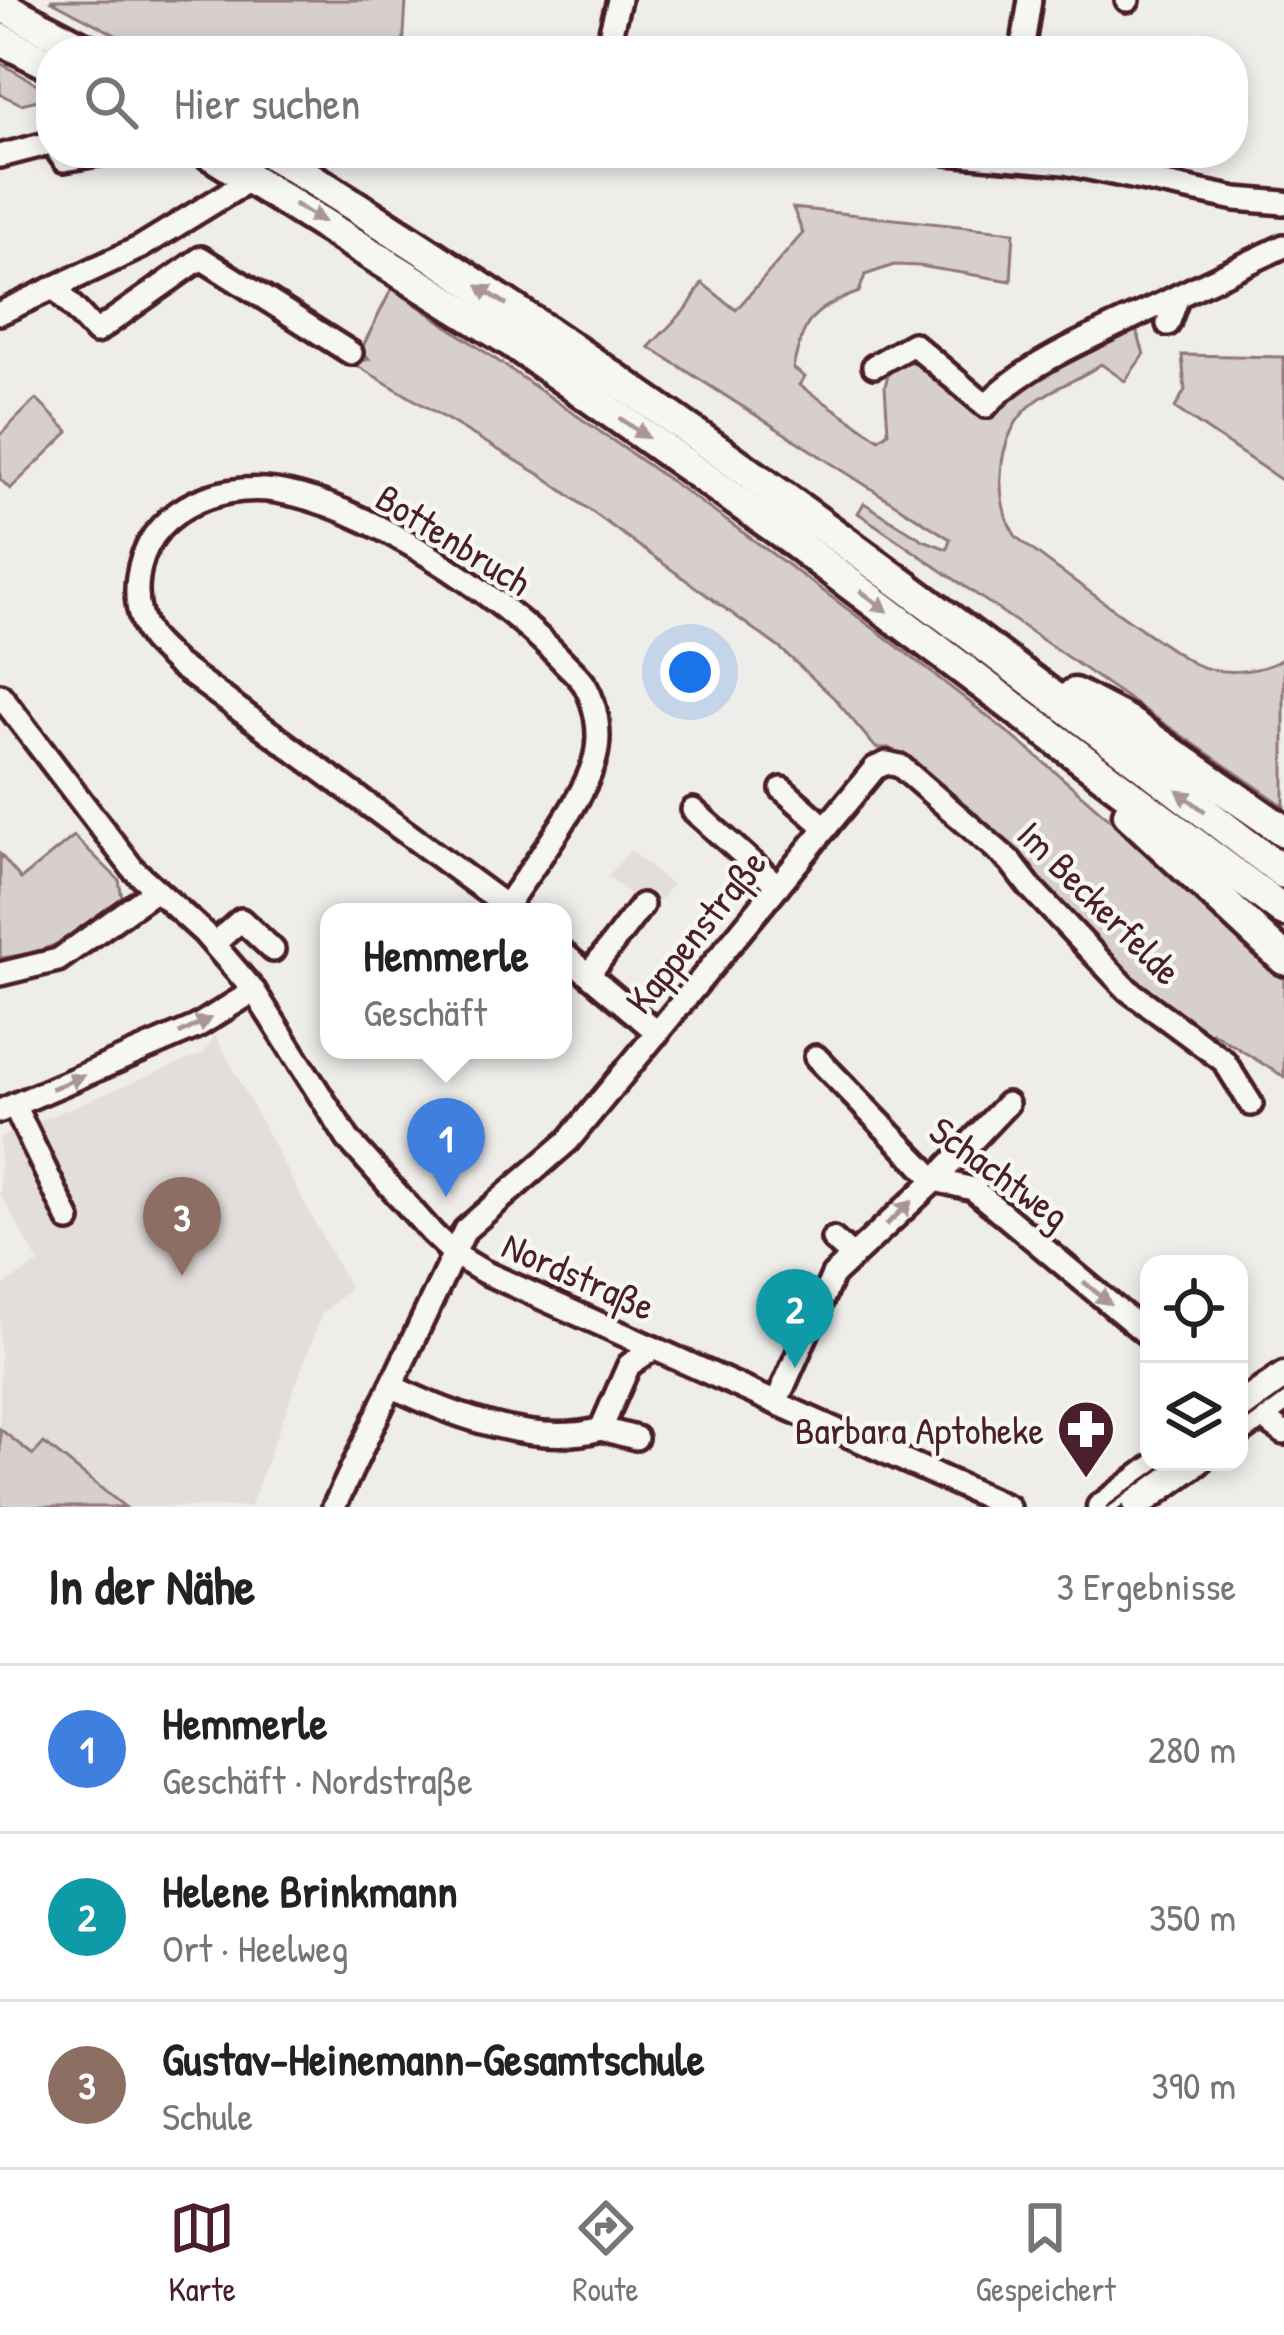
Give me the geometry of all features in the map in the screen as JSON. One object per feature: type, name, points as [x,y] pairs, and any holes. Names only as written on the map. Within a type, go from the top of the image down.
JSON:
[{"type":"highway","points":[[0,5],[59,36]]},
{"type":"highway","points":[[0,39],[36,57]]},
{"type":"highway","points":[[234,168],[532,356],[780,531],[1284,911]]},
{"type":"highway","points":[[293,168],[572,348],[1005,658],[1284,872]]},
{"type":"highway","points":[[1005,658],[1126,721],[1284,831]]},
{"type":"highway","points":[[1035,722],[1284,958]]},
{"type":"main road","points":[[1248,1405],[1284,1375]]},
{"type":"main road","points":[[1248,1407],[1284,1399]]},
{"type":"main road","points":[[1100,1507],[1149,1471]]},
{"type":"main road","points":[[1136,1507],[1186,1471]]},
{"type":"street","points":[[610,36],[619,0]]},
{"type":"street","points":[[1024,36],[1030,0]]},
{"type":"street","points":[[0,156],[36,145]]},
{"type":"street","points":[[1087,168],[1236,199],[1284,203]]},
{"type":"street","points":[[0,314],[142,248],[237,188]]},
{"type":"street","points":[[874,366],[913,344],[986,406],[1027,371],[1284,246]]},
{"type":"street","points":[[57,290],[96,332],[201,258],[351,353]]},
{"type":"street","points":[[1168,324],[1178,296]]},
{"type":"street","name":"Bottenbruch","points":[[502,903],[192,676],[151,637],[136,595],[142,558],[156,528],[192,503],[234,492],[274,490],[380,528],[470,583],[539,636],[585,685],[597,718],[597,753],[514,903]]},
{"type":"street","name":"Nordstraße","points":[[0,695],[133,869],[214,944],[254,991],[348,1139],[454,1254],[484,1272],[1008,1507]]},
{"type":"street","name":"Kappenstraße","points":[[334,1507],[465,1230],[568,1141],[875,768],[887,763]]},
{"type":"street","name":"Im Beckerfelde","points":[[887,763],[900,766],[1010,861],[1128,990],[1224,1061],[1251,1104]]},
{"type":"street","points":[[782,789],[826,828]]},
{"type":"street","points":[[693,809],[778,886]]},
{"type":"street","points":[[0,974],[58,960],[156,890]]},
{"type":"street","points":[[589,974],[642,904]]},
{"type":"street","points":[[214,944],[241,920],[273,950]]},
{"type":"street","points":[[572,960],[658,1033]]},
{"type":"street","points":[[69,1220],[4,1107],[196,1027],[254,991]]},
{"type":"street","name":"Schachtweg","points":[[816,1057],[935,1180],[973,1189],[1140,1328]]},
{"type":"street","points":[[776,1403],[832,1275],[935,1180],[1006,1104]]},
{"type":"street","points":[[833,1239],[852,1256]]},
{"type":"street","points":[[620,1333],[629,1365]]},
{"type":"street","points":[[601,1429],[629,1365],[654,1348]]},
{"type":"street","points":[[391,1386],[448,1414],[499,1427],[582,1434],[601,1429],[636,1438]]},
{"type":"street","points":[[1248,1408],[1284,1432]]},
{"type":"shaded area","points":[[50,0],[406,0],[404,36],[118,36]]},
{"type":"shaded area","points":[[0,63],[36,83],[36,100],[21,104],[0,94]]},
{"type":"shaded area","points":[[793,208],[1014,232],[1011,281],[894,265],[865,275],[859,292],[820,311],[806,327],[793,368],[805,377],[799,385],[879,439],[888,432],[885,386],[889,371],[920,358],[986,417],[1011,386],[1134,322],[1144,354],[1125,381],[1101,364],[1041,398],[1021,416],[1004,453],[1004,510],[1024,543],[1195,664],[1241,671],[1284,658],[1284,806],[858,513],[864,503],[923,540],[947,549],[950,539],[649,347],[688,307],[702,283],[736,310],[803,233]]},
{"type":"shaded area","points":[[392,288],[844,607],[991,719],[1103,814],[1284,979],[1284,1077],[1212,1032],[1209,1042],[1142,990],[1074,922],[1009,843],[889,748],[876,748],[834,698],[781,649],[544,477],[354,364],[369,359],[360,352]]},
{"type":"shaded area","points":[[1182,355],[1284,357],[1284,482],[1175,408],[1185,390]]},
{"type":"shaded area","points":[[36,399],[69,432],[10,489],[0,479],[0,435]]},
{"type":"shaded area","points":[[74,836],[119,880],[122,898],[67,939],[0,958],[0,854],[21,879]]},
{"type":"shaded area","points":[[630,850],[672,885],[650,912],[608,876]]},
{"type":"shaded area","points":[[215,1035],[350,1288],[322,1314],[250,1507],[125,1507],[44,1443],[33,1455],[0,1429],[0,1287],[39,1263],[0,1194],[0,1137],[204,1053]]},
{"type":"shaded area","points":[[0,1429],[33,1455],[44,1443],[125,1507],[0,1507]]},
{"type":"tunnel","points":[[243,185],[275,168]]},
{"type":"tram line","points":[[1248,1419],[1284,1393]]},
{"type":"tram line","points":[[1107,1507],[1157,1471]]},
{"type":"place","name":"Hemmerle","points":[[446,1197]]},
{"type":"place","name":"Gustav-Heinemann-Gesamtschule","points":[[182,1276]]},
{"type":"place","name":"Helene Brinkmann","points":[[795,1368]]},
{"type":"place","name":"Barbara Aptoheke","points":[[1086,1480]]}]
